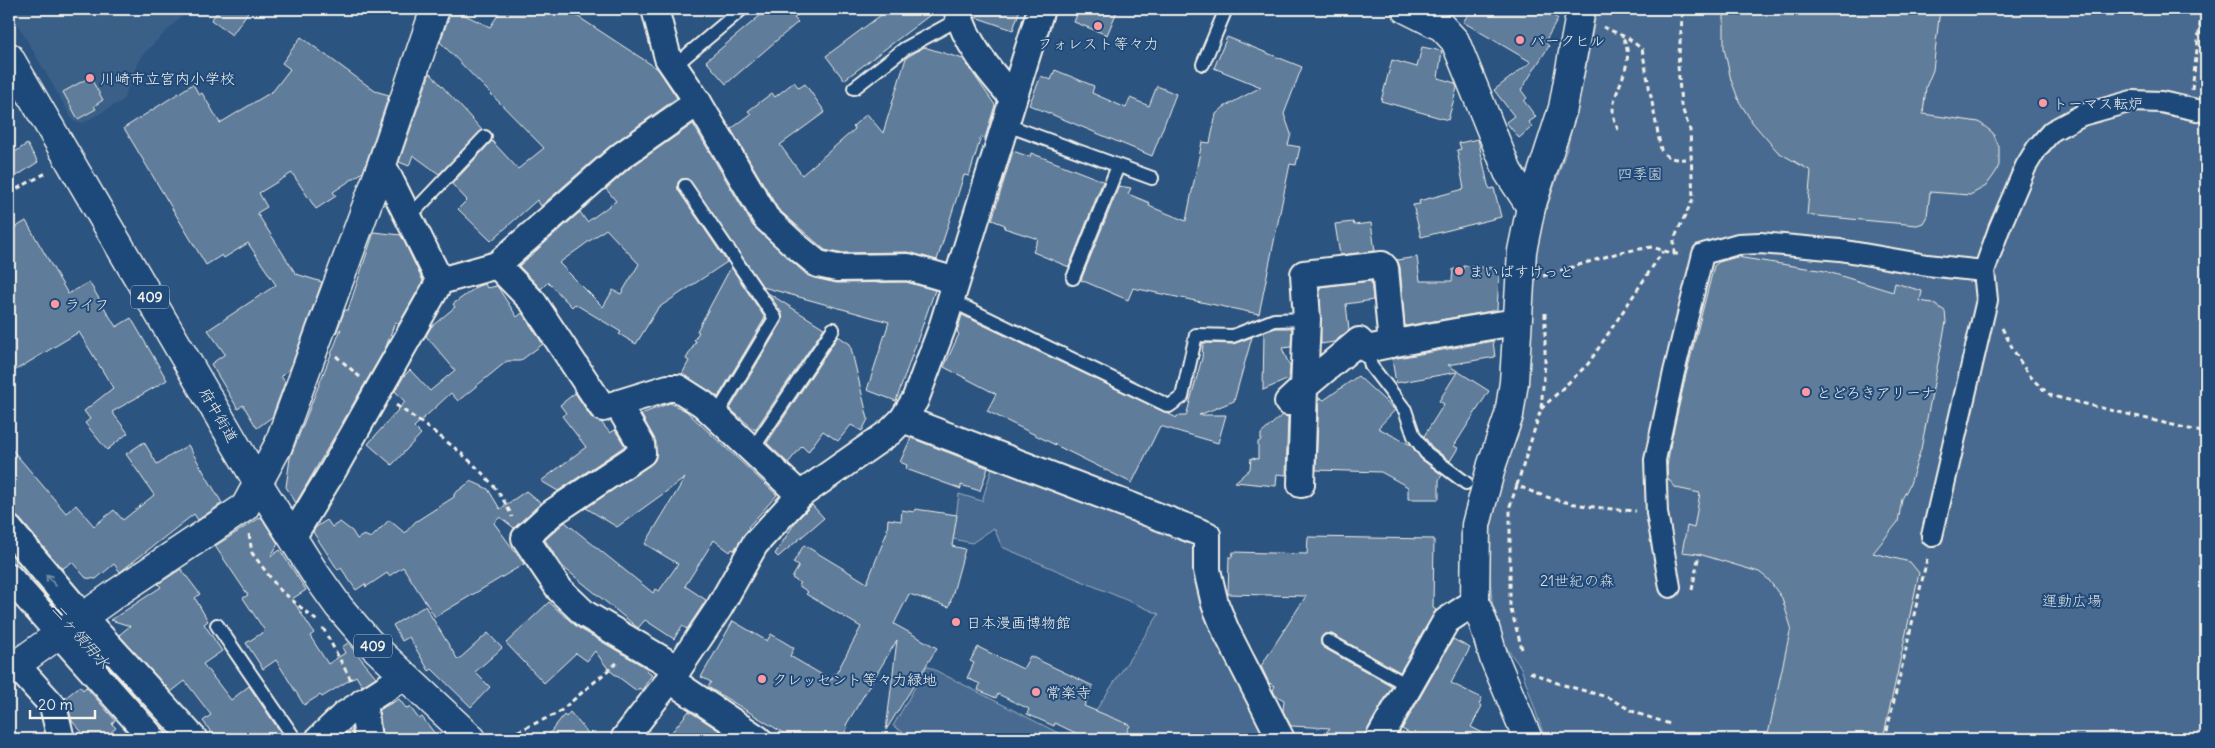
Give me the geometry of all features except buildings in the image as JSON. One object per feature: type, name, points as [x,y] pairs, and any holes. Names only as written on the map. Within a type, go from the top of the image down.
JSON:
[{"type":"main road","points":[[12,668],[58,634],[245,507],[278,446],[382,164],[435,9]]},
{"type":"main road","points":[[1406,9],[1442,27],[1455,41],[1508,172],[1531,206]]},
{"type":"main road","points":[[1528,739],[1494,658],[1475,602],[1476,524],[1492,464],[1509,415],[1514,382],[1516,322],[1522,251],[1531,206],[1563,108],[1580,12]]},
{"type":"main road","name":"府中街道","points":[[9,58],[258,483],[314,572],[338,606],[369,642],[403,677],[472,739]]},
{"type":"street","points":[[655,9],[668,58],[698,102],[766,218],[818,264],[837,268],[908,267],[953,291]]},
{"type":"street","points":[[624,739],[673,674],[719,608],[755,544],[800,495],[890,432],[915,400],[953,291],[1041,9]]},
{"type":"street","points":[[958,14],[988,69],[1012,97]]},
{"type":"street","points":[[1932,536],[1987,300],[1984,270],[2008,205],[2026,166],[2037,148],[2052,131],[2082,115],[2132,101],[2161,102],[2198,110]]},
{"type":"street","points":[[293,536],[332,472],[440,281],[497,265],[621,156],[698,102]]},
{"type":"street","points":[[382,164],[440,281]]},
{"type":"street","points":[[1670,587],[1656,513],[1655,460],[1702,254],[1738,244],[1760,243],[1840,250],[1927,265],[1984,270]]},
{"type":"street","points":[[497,265],[532,302],[603,408],[618,405],[668,388],[678,388],[703,404],[800,495]]},
{"type":"street","points":[[1302,484],[1296,395],[1307,319],[1304,274],[1382,265],[1385,268],[1392,344]]},
{"type":"street","points":[[1296,395],[1359,341],[1367,349],[1423,337],[1516,322]]},
{"type":"street","points":[[618,405],[640,444],[642,454],[552,513],[525,538],[560,590],[585,614],[637,646],[758,739]]},
{"type":"street","points":[[902,419],[1207,535],[1207,570],[1215,604],[1226,631],[1281,739]]},
{"type":"street","points":[[9,529],[83,617],[194,739]]},
{"type":"street","points":[[9,577],[153,739]]},
{"type":"street","points":[[1378,739],[1446,621],[1475,602]]},
{"type":"street","points":[[12,668],[52,706],[61,739]]},
{"type":"street","points":[[319,739],[344,715],[403,677]]},
{"type":"street","points":[[362,702],[368,739]]},
{"type":"lane","points":[[673,66],[742,9]]},
{"type":"lane","points":[[1203,64],[1226,9]]},
{"type":"lane","points":[[854,88],[904,49],[958,14]]},
{"type":"lane","points":[[1004,124],[1152,178]]},
{"type":"lane","points":[[409,216],[485,137]]},
{"type":"lane","points":[[1073,278],[1118,166]]},
{"type":"lane","points":[[685,186],[775,318],[716,416]]},
{"type":"lane","points":[[953,291],[1168,406],[1182,397],[1196,335],[1233,336],[1274,320],[1307,319]]},
{"type":"lane","points":[[752,450],[833,329]]},
{"type":"lane","points":[[1367,349],[1371,366],[1404,410],[1414,436],[1426,453],[1466,483]]},
{"type":"lane","points":[[218,624],[295,739]]},
{"type":"lane","points":[[1328,641],[1409,686]]},
{"type":"path","points":[[1674,254],[1674,239],[1693,199],[1690,130],[1681,105],[1678,65],[1683,9]]},
{"type":"path","points":[[2198,110],[2202,9]]},
{"type":"path","points":[[1580,12],[1636,43],[1642,49],[1661,150],[1672,159],[1691,159]]},
{"type":"path","points":[[1618,130],[1613,111],[1627,62],[1627,44],[1622,35]]},
{"type":"path","points":[[9,193],[55,168]]},
{"type":"path","points":[[1519,280],[1542,276],[1621,252],[1652,247],[1674,254],[1702,254]]},
{"type":"path","points":[[1541,409],[1588,364],[1663,250]]},
{"type":"path","points":[[1987,300],[2026,373],[2052,396],[2206,433]]},
{"type":"path","points":[[1522,649],[1510,606],[1510,506],[1541,409],[1545,363],[1545,314],[1543,306]]},
{"type":"path","points":[[318,338],[376,392],[460,453],[490,482],[506,501],[519,533],[525,538]]},
{"type":"path","points":[[1517,485],[1539,496],[1592,508],[1656,513]]},
{"type":"path","points":[[245,507],[252,552],[279,589],[321,625],[362,702]]},
{"type":"path","points":[[1885,739],[1932,536]]},
{"type":"path","points":[[1691,593],[1699,554]]},
{"type":"path","points":[[501,739],[558,713],[637,646]]},
{"type":"path","points":[[1530,672],[1560,684],[1607,696],[1636,713],[1670,724]]},
{"type":"shaded area","name":"川崎市立宮内小学校","points":[[9,9],[189,9],[141,56],[123,100],[83,123],[74,122]]},
{"type":"green space","points":[[1597,9],[2206,9],[2206,739],[1545,739],[1521,668],[1504,644],[1492,601],[1488,551],[1490,528],[1499,481],[1523,422],[1529,376],[1532,267],[1542,222],[1567,149],[1585,73]]},
{"type":"green space","points":[[994,462],[1201,541],[1274,739],[1077,739],[1159,614],[1002,547],[994,528],[972,543],[953,539],[959,494],[982,501]]},
{"type":"green space","points":[[927,666],[1070,739],[914,739],[893,726]]},
{"type":"waterway","name":"二ヶ領用水","points":[[9,553],[83,641],[175,739]]},
{"type":"place","name":"フォレスト等々力","points":[[1098,26]]},
{"type":"place","name":"パークヒル","points":[[1520,40]]},
{"type":"place","name":"川崎市立宮内小学校","points":[[90,78]]},
{"type":"place","name":"トーマス転炉","points":[[2043,103]]},
{"type":"place","name":"まいばすけっと","points":[[1459,271]]},
{"type":"place","name":"ライフ","points":[[55,304]]},
{"type":"place","name":"とどろきアリーナ","points":[[1806,392]]},
{"type":"place","name":"日本漫画博物館","points":[[956,622]]},
{"type":"place","name":"クレッセント等々力緑地","points":[[762,679]]},
{"type":"place","name":"常楽寺","points":[[1036,692]]},
{"type":"park label","name":"四季園","points":[[1640,173]]},
{"type":"park label","name":"21世紀の森","points":[[1577,580]]},
{"type":"park label","name":"運動広場","points":[[2072,600]]}]
